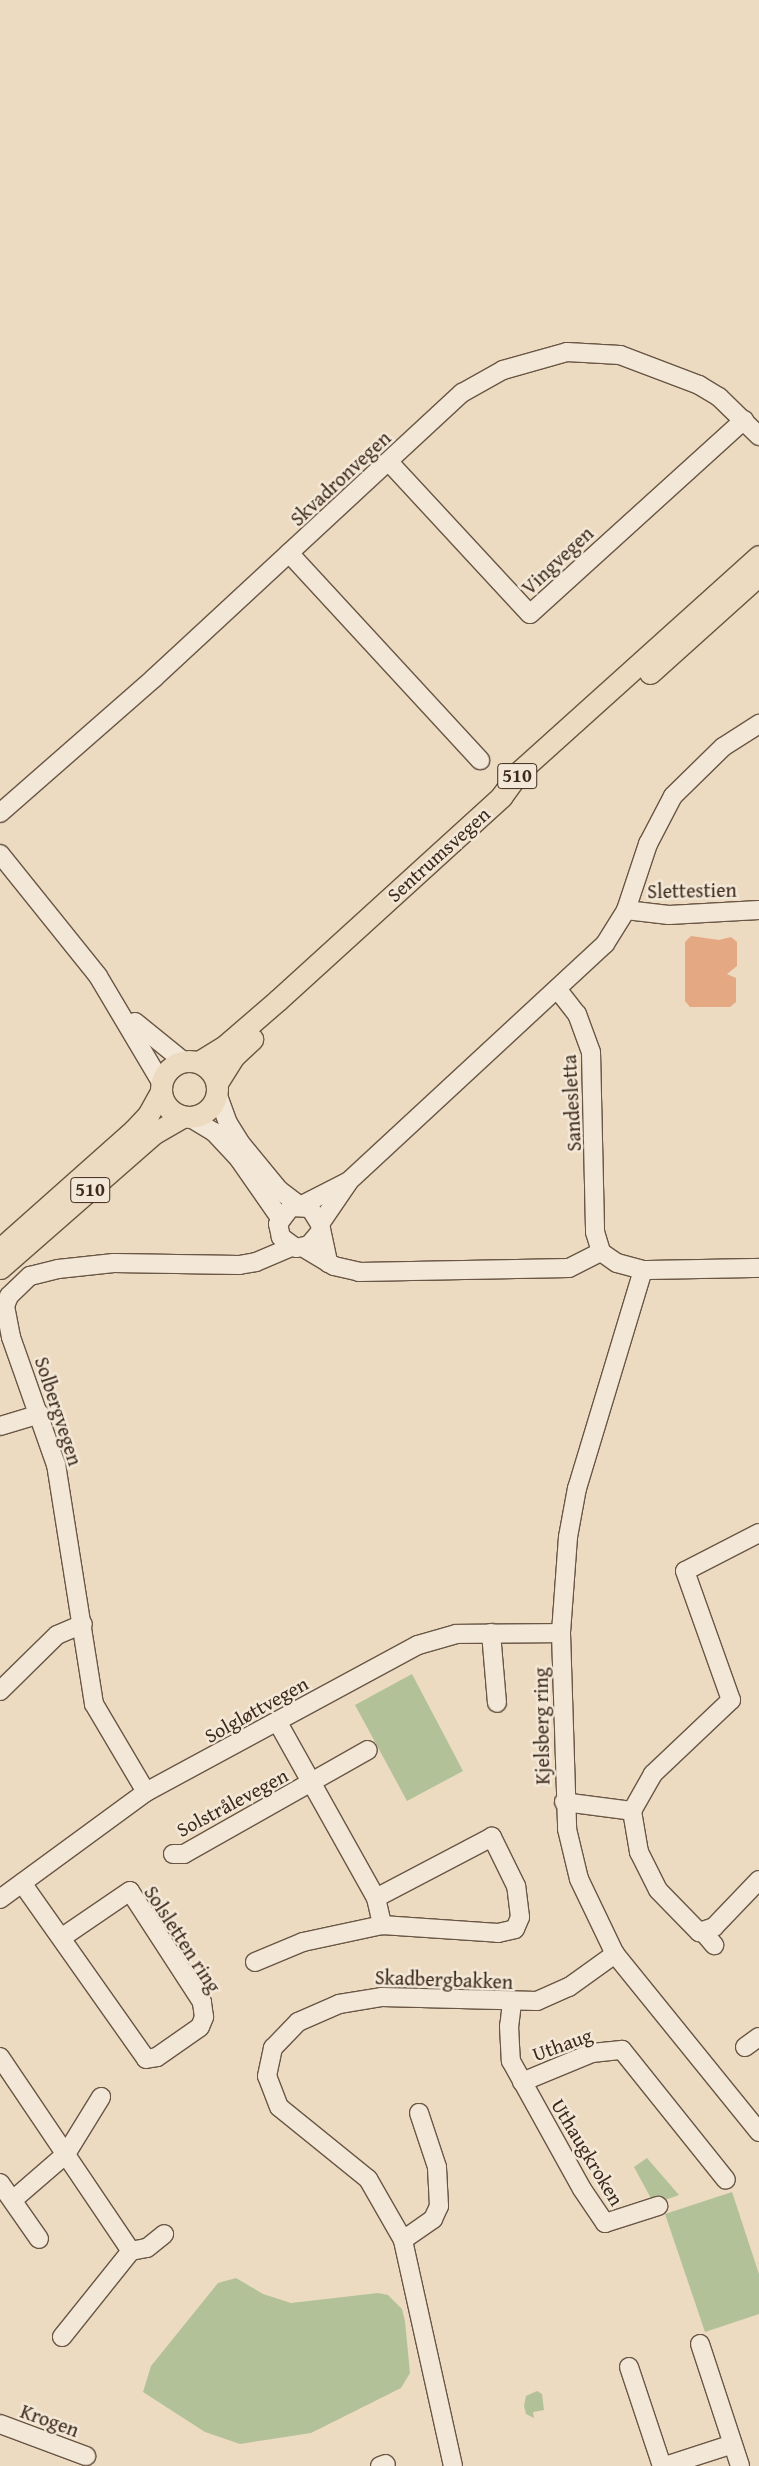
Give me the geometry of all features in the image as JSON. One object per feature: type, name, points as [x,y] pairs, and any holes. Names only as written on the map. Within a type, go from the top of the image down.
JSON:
[{"type":"main road","name":"Sentrumsvegen","points":[[0,1249],[134,1130],[148,1115],[169,1068],[191,1061],[226,1045],[278,1000],[501,798],[520,772],[759,556]]},
{"type":"main road","name":"Sentrumsvegen","points":[[0,1268],[153,1134],[210,1107],[217,1088],[234,1056],[759,575]]},
{"type":"main road","points":[[191,1061],[213,1074],[217,1088]]},
{"type":"main road","points":[[161,1087],[168,1108],[186,1117]]},
{"type":"street","name":"Skvadronvegen","points":[[0,813],[289,553],[462,394],[503,370],[567,352],[611,354],[641,360],[699,385],[744,420],[759,436]]},
{"type":"street","name":"Vingvegen","points":[[389,462],[530,614],[744,420]]},
{"type":"street","points":[[289,553],[480,760]]},
{"type":"street","points":[[265,1257],[279,1225],[292,1207],[300,1206],[349,1180],[558,990],[605,944],[626,910],[648,844],[673,796],[723,747],[759,724]]},
{"type":"street","points":[[0,854],[42,902],[118,1004],[149,1036],[191,1061]]},
{"type":"street","name":"Slettestien","points":[[626,910],[669,915],[759,910]]},
{"type":"street","name":"Sandesletta","points":[[558,990],[577,1014],[591,1052],[595,1232],[601,1252]]},
{"type":"street","points":[[118,1004],[161,1087]]},
{"type":"street","points":[[217,1088],[228,1123],[242,1145],[279,1190],[300,1206],[317,1215],[328,1263]]},
{"type":"street","points":[[186,1117],[214,1132],[238,1159],[279,1225],[298,1247],[328,1263],[358,1272],[561,1268],[601,1252],[617,1263],[643,1270],[759,1268]]},
{"type":"street","points":[[298,1247],[314,1242],[320,1228],[349,1180]]},
{"type":"street","name":"Solbergvegen","points":[[146,1792],[98,1715],[56,1464],[5,1316],[9,1296],[30,1276],[107,1264],[240,1265],[298,1247]]},
{"type":"street","name":"Kjelsberg ring","points":[[643,1270],[572,1512],[561,1633],[564,1802],[579,1879],[615,1954],[759,2132]]},
{"type":"street","points":[[0,1426],[40,1414]]},
{"type":"street","points":[[759,1533],[735,1548],[686,1571],[697,1612],[731,1700],[653,1774],[632,1811],[639,1852],[658,1890],[709,1939],[759,1880]]},
{"type":"street","points":[[0,1691],[57,1634],[83,1624]]},
{"type":"street","points":[[491,1633],[497,1703]]},
{"type":"street","name":"Solgløttvegen","points":[[0,1899],[146,1792],[418,1645],[456,1634],[561,1633]]},
{"type":"street","name":"Solstrålevegen","points":[[277,1721],[309,1784],[376,1898],[382,1925]]},
{"type":"street","name":"Solstrålevegen","points":[[173,1854],[184,1854],[368,1750]]},
{"type":"street","points":[[564,1802],[632,1811]]},
{"type":"street","points":[[255,1962],[304,1942],[382,1925],[512,1931],[518,1927],[520,1917],[516,1886],[492,1837],[376,1898]]},
{"type":"street","name":"Solsletten ring","points":[[22,1883],[146,2059],[157,2057],[200,2027],[204,2017],[202,2002],[130,1891],[61,1938]]},
{"type":"street","name":"Skadbergbakken","points":[[453,2466],[403,2240],[368,2179],[278,2107],[267,2076],[273,2048],[298,2022],[319,2011],[365,1998],[512,2003],[554,1995],[615,1954]]},
{"type":"street","name":"Uthaug","points":[[512,2003],[508,2026],[511,2061],[522,2082],[592,2053],[622,2050],[726,2180]]},
{"type":"street","points":[[0,2057],[132,2251]]},
{"type":"street","name":"Uthaugkroken","points":[[522,2082],[605,2223],[658,2206]]},
{"type":"street","points":[[14,2199],[66,2154],[101,2097]]},
{"type":"street","points":[[403,2240],[433,2220],[439,2206],[437,2167],[419,2113]]},
{"type":"street","points":[[0,2183],[14,2199],[39,2239]]},
{"type":"street","points":[[62,2337],[132,2251],[146,2248],[164,2234]]},
{"type":"street","points":[[700,2344],[740,2466]]},
{"type":"street","points":[[630,2367],[664,2466],[733,2444]]},
{"type":"street","name":"Krogen","points":[[0,2424],[86,2456]]},
{"type":"green space","points":[[412,1674],[463,1771],[407,1801],[355,1705]]},
{"type":"green space","points":[[647,2158],[679,2195],[654,2204],[634,2167]]},
{"type":"green space","points":[[732,2192],[759,2274],[759,2314],[705,2332],[665,2214]]},
{"type":"green space","points":[[236,2278],[263,2294],[291,2303],[378,2293],[388,2295],[402,2309],[405,2321],[410,2373],[401,2388],[311,2433],[240,2444],[205,2432],[143,2392],[151,2366],[218,2283]]},
{"type":"green space","points":[[537,2391],[542,2394],[544,2410],[533,2412],[534,2418],[526,2414],[524,2406],[526,2396]]},
{"type":"building","points":[[691,936],[719,940],[731,937],[737,942],[737,966],[727,974],[736,978],[736,1002],[730,1007],[690,1007],[685,1001],[685,942]]}]
